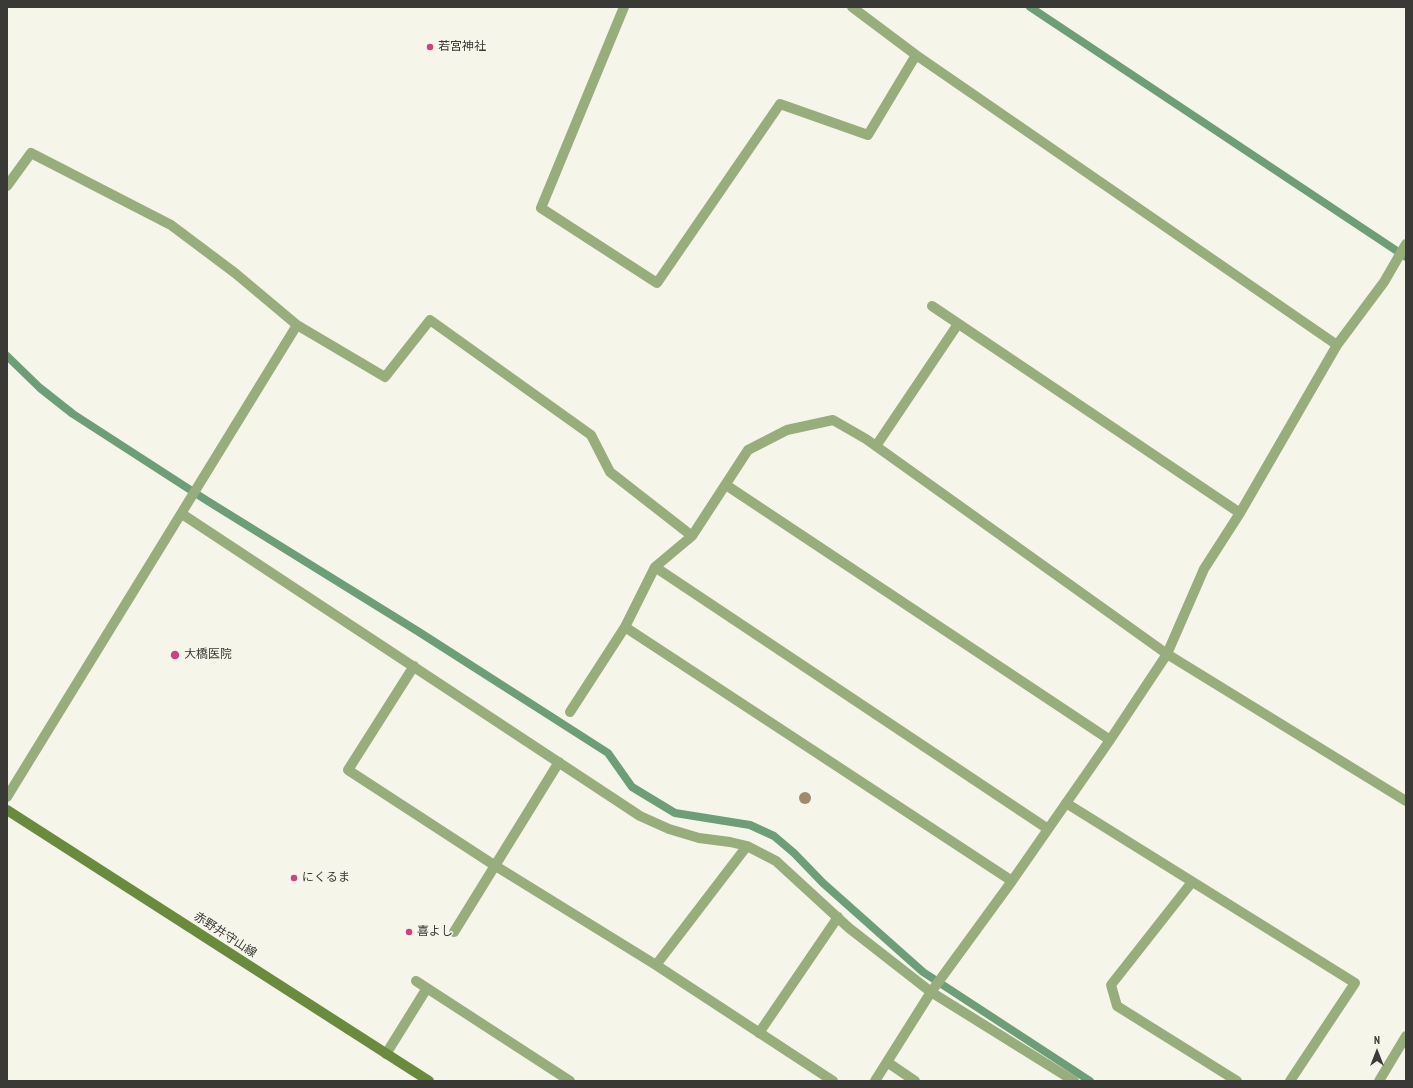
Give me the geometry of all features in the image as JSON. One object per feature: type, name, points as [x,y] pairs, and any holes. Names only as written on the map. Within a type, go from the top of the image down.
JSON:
[{"type":"main road","name":"赤野井守山線","points":[[7,810],[429,1081]]},
{"type":"street","points":[[624,7],[541,208],[658,283],[780,104],[868,135],[916,55]]},
{"type":"street","points":[[852,7],[916,55],[1336,345]]},
{"type":"street","points":[[7,186],[31,153],[171,225],[235,273],[297,325],[385,377],[430,320],[591,435],[610,472],[692,536]]},
{"type":"street","points":[[875,1081],[931,992],[1012,881],[1110,740],[1167,654],[1204,569],[1240,513],[1336,345],[1384,282],[1406,244]]},
{"type":"street","points":[[932,306],[1240,513]]},
{"type":"street","points":[[876,446],[958,324]]},
{"type":"street","points":[[7,797],[297,325]]},
{"type":"street","points":[[570,712],[625,627],[655,567],[692,536],[748,450],[787,430],[833,420],[876,446],[1167,654],[1406,801]]},
{"type":"street","points":[[726,485],[1110,740]]},
{"type":"street","points":[[182,514],[640,816],[669,829],[699,838],[747,846],[776,861],[849,928],[931,992],[1074,1081]]},
{"type":"street","points":[[655,567],[1048,829]]},
{"type":"street","points":[[625,627],[1012,881]]},
{"type":"street","points":[[414,666],[348,770],[494,865],[656,965],[834,1081]]},
{"type":"street","points":[[454,932],[494,865],[560,762]]},
{"type":"street","points":[[1066,803],[1355,983],[1290,1081]]},
{"type":"street","points":[[656,965],[747,846]]},
{"type":"street","points":[[1192,882],[1111,985],[1117,1006],[1236,1081]]},
{"type":"street","points":[[759,1033],[838,917]]},
{"type":"street","points":[[416,981],[570,1081]]},
{"type":"street","points":[[386,1054],[427,988]]},
{"type":"street","points":[[1379,1081],[1406,1036]]},
{"type":"street","points":[[887,1062],[915,1081]]},
{"type":"waterway","points":[[1030,7],[1406,257]]},
{"type":"waterway","points":[[7,356],[40,388],[73,414],[206,500],[419,632],[608,753],[632,787],[675,813],[750,825],[774,836],[794,853],[823,883],[923,972],[1090,1081]]},
{"type":"place","name":"若宮神社","points":[[430,47]]},
{"type":"place","name":"大橋医院","points":[[175,655]]},
{"type":"place","name":"にくるま","points":[[294,878]]},
{"type":"place","name":"喜よし","points":[[409,932]]}]
